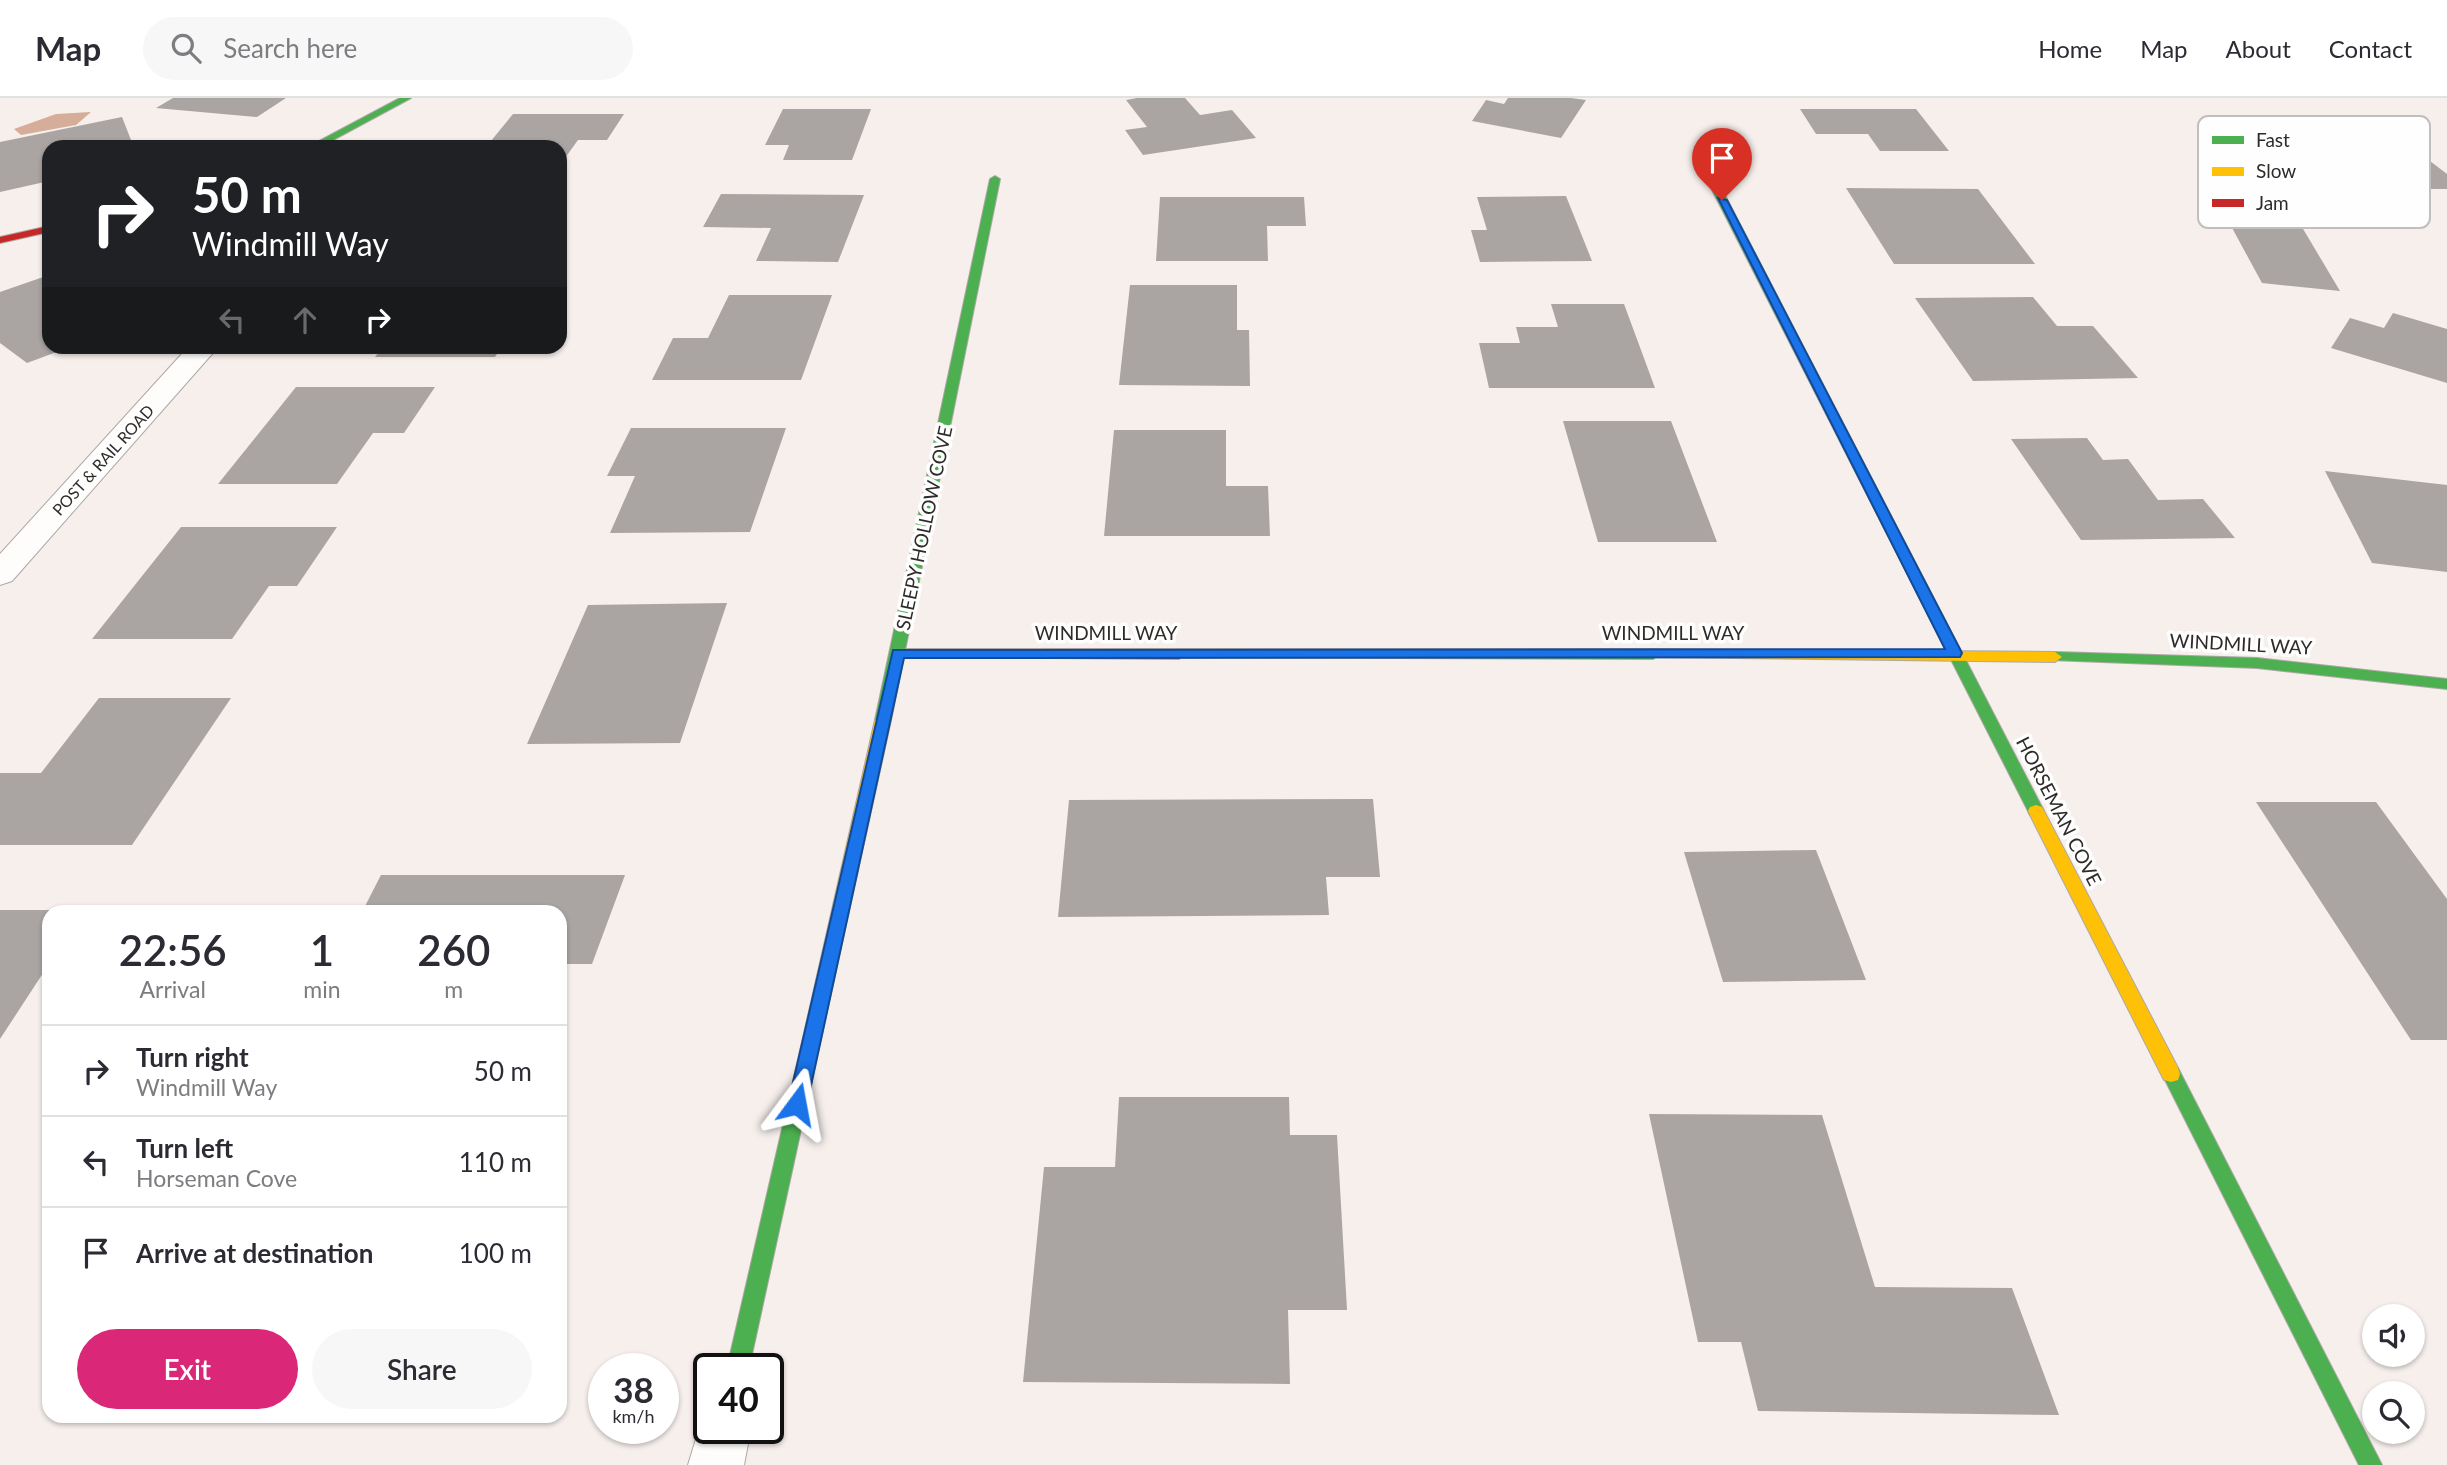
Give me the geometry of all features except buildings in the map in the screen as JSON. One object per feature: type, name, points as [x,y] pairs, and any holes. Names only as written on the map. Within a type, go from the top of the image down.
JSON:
[{"type":"street","points":[[326,140],[407,98]]},
{"type":"street","name":"HORSEMAN COVE","points":[[1710,176],[2371,1465]]},
{"type":"street","name":"SLEEPY HOLLOW COVE","points":[[741,1353],[898,653],[996,178]]},
{"type":"street","points":[[0,240],[42,231]]},
{"type":"street","name":"POST & RAIL ROAD","points":[[0,575],[198,354]]},
{"type":"street","name":"WINDMILL WAY","points":[[898,653],[1955,653],[2257,663],[2447,684]]},
{"type":"street","points":[[716,1465],[721,1444]]},
{"type":"shaded area","points":[[91,112],[76,125],[21,135],[14,129],[56,114]]},
{"type":"traffic: fast","points":[[326,140],[407,98]]},
{"type":"traffic: fast","points":[[1710,176],[2036,811]]},
{"type":"traffic: fast","points":[[883,720],[995,179]]},
{"type":"traffic: fast","points":[[1179,654],[1653,654]]},
{"type":"traffic: fast","points":[[2055,657],[2257,663],[2447,684]]},
{"type":"traffic: fast","points":[[741,1353],[812,1038]]},
{"type":"traffic: fast","points":[[2171,1074],[2371,1465]]},
{"type":"traffic: slow","points":[[1653,654],[2055,657]]},
{"type":"traffic: slow","points":[[812,1038],[883,720]]},
{"type":"traffic: slow","points":[[2036,811],[2171,1074]]},
{"type":"traffic: jam","points":[[0,240],[42,231]]},
{"type":"traffic: jam","points":[[898,654],[1179,654]]},
{"type":"route","points":[[797,1104],[898,653],[1955,653],[1722,200]]}]
